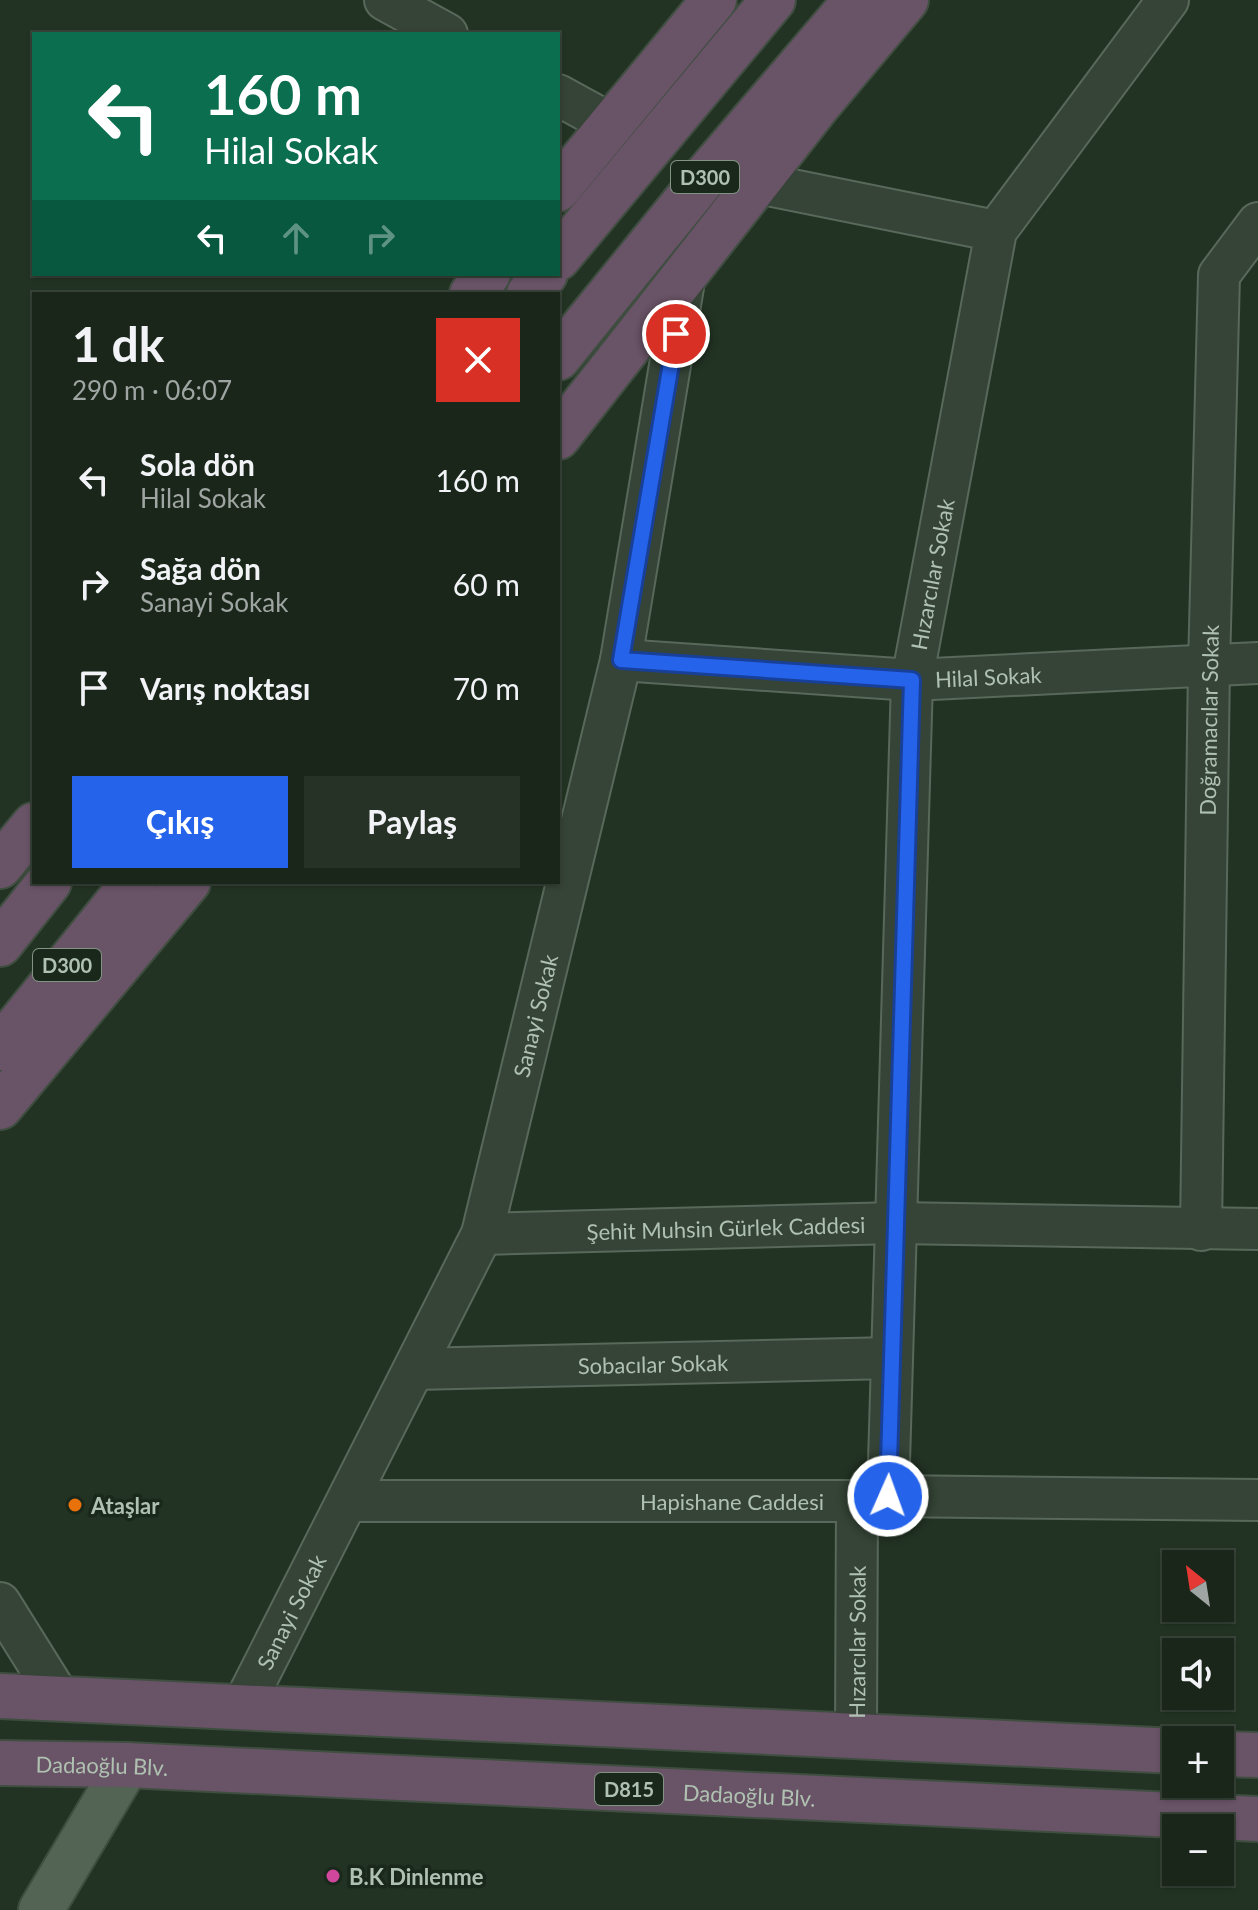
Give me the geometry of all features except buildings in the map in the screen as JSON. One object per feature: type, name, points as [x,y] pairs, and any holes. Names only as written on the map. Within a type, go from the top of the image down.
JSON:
[{"type":"highway","points":[[560,187],[714,0]]},
{"type":"highway","name":"D300","points":[[560,256],[773,0]]},
{"type":"highway","name":"D300","points":[[560,356],[705,177],[856,0]]},
{"type":"highway","points":[[560,434],[818,105],[906,0]]},
{"type":"highway","points":[[474,292],[486,276]]},
{"type":"highway","points":[[531,292],[543,276]]},
{"type":"highway","points":[[0,866],[32,827]]},
{"type":"highway","name":"D300","points":[[0,944],[47,884]]},
{"type":"highway","name":"D300","points":[[0,1048],[132,884]]},
{"type":"highway","points":[[0,1107],[186,884]]},
{"type":"highway","points":[[0,1696],[1162,1750]]},
{"type":"highway","points":[[1234,1754],[1258,1755]]},
{"type":"highway","name":"Dadaoğlu Blv.","points":[[0,1763],[127,1765],[1258,1819]]},
{"type":"main road","points":[[41,1910],[127,1765]]},
{"type":"street","points":[[385,0],[443,32]]},
{"type":"street","name":"Hızarcılar Sokak","points":[[856,1736],[873,1499],[892,1358],[912,680],[996,231],[1168,0]]},
{"type":"street","points":[[560,96],[611,124]]},
{"type":"street","points":[[758,183],[996,231]]},
{"type":"street","name":"Doğramacılar Sokak","points":[[1201,1230],[1209,666],[1219,275],[1258,223]]},
{"type":"street","name":"Sanayi Sokak","points":[[242,1708],[482,1234],[621,660],[685,275]]},
{"type":"street","name":"Hilal Sokak","points":[[621,660],[912,680],[1258,663]]},
{"type":"street","name":"Şehit Muhsin Gürlek Caddesi","points":[[482,1234],[896,1223],[1258,1229]]},
{"type":"street","name":"Sobacılar Sokak","points":[[415,1369],[892,1358]]},
{"type":"street","name":"Hapishane Caddesi","points":[[348,1501],[1258,1500]]},
{"type":"street","points":[[0,1603],[60,1699]]},
{"type":"place","name":"Ataşlar","points":[[75,1505]]},
{"type":"place","name":"B.K Dinlenme","points":[[333,1876]]},
{"type":"route","points":[[676,334],[621,660],[912,680],[888,1496]]}]
